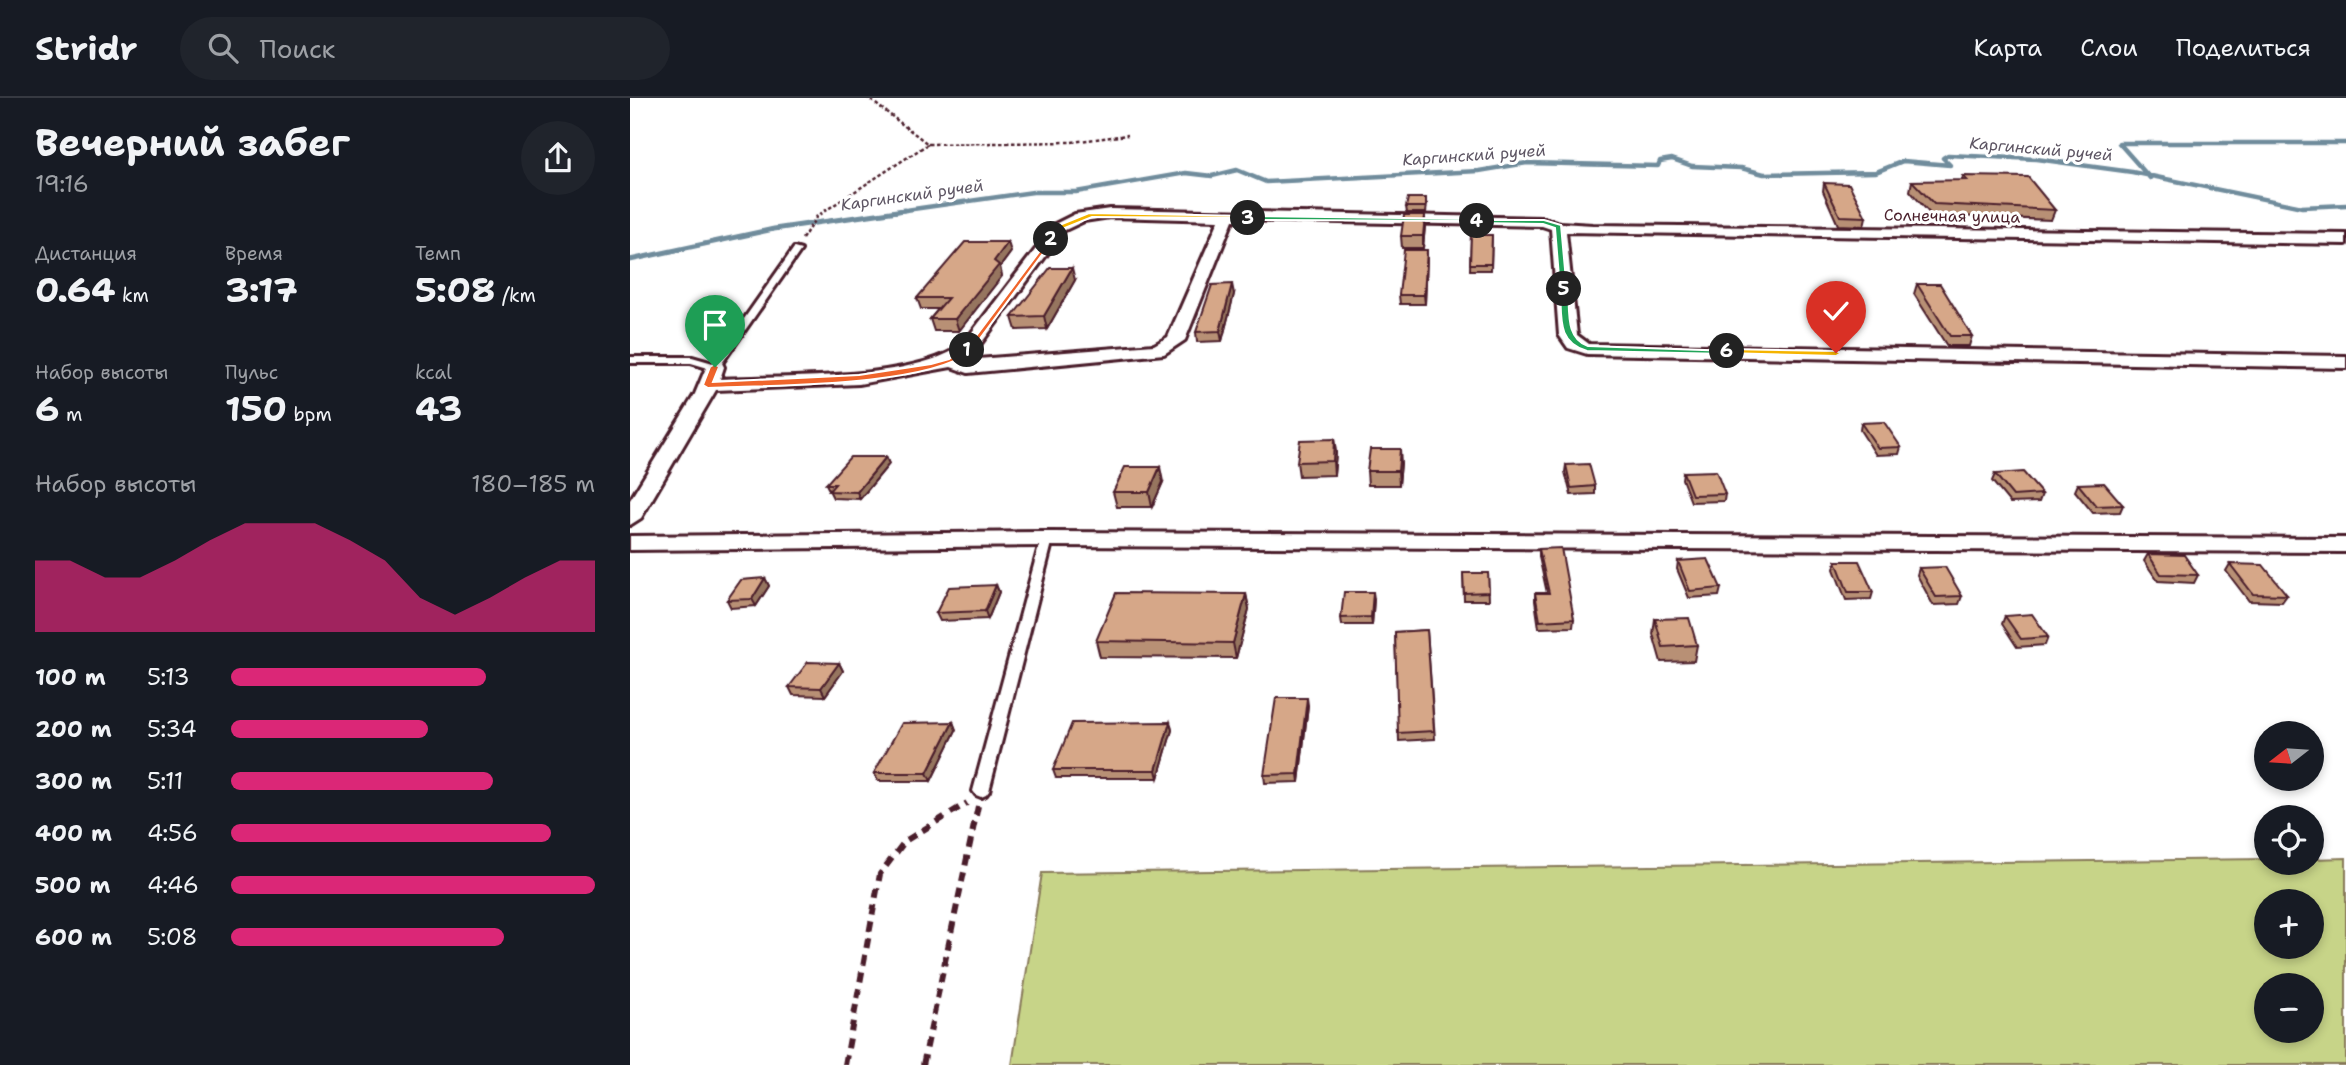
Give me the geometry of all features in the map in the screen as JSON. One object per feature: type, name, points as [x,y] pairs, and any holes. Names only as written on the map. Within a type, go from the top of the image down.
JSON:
[{"type":"street","name":"Солнечная улица","points":[[952,361],[968,349],[1059,227],[1080,218],[1110,213],[1544,222],[1558,227],[2346,239]]},
{"type":"street","points":[[630,518],[711,376],[859,377],[952,361],[968,367],[1158,350],[1176,340],[1227,217]]},
{"type":"street","points":[[1558,227],[1568,335],[1574,344],[1587,349],[2346,362]]},
{"type":"street","points":[[630,543],[1047,539],[2346,545]]},
{"type":"lane","points":[[630,360],[692,360],[711,376],[797,250]]},
{"type":"lane","points":[[981,791],[1047,539]]},
{"type":"path","points":[[868,98],[929,144]]},
{"type":"path","points":[[808,225],[826,209],[929,144],[1072,142],[1128,135]]},
{"type":"path","points":[[845,1065],[850,1050],[880,874],[905,841],[958,810],[981,791]]},
{"type":"path","points":[[923,1065],[981,791]]},
{"type":"green space","points":[[2346,858],[2346,1065],[1012,1065],[1042,873],[2254,859],[2254,875],[2324,875],[2324,859]]},
{"type":"building","points":[[1963,176],[2028,177],[2055,210],[1934,204],[1912,181],[1967,180]]},
{"type":"building","points":[[1824,183],[1849,184],[1866,217],[1840,216]]},
{"type":"building","points":[[1408,198],[1426,198],[1426,207],[1406,207]]},
{"type":"building","points":[[1404,215],[1425,215],[1423,236],[1401,236]]},
{"type":"building","points":[[1471,235],[1492,235],[1491,264],[1470,264]]},
{"type":"building","points":[[965,242],[1008,242],[994,261],[999,265],[955,319],[930,319],[948,298],[917,298]]},
{"type":"building","points":[[1404,250],[1427,250],[1424,295],[1399,295]]},
{"type":"building","points":[[1050,268],[1072,268],[1044,316],[1012,317]]},
{"type":"building","points":[[1232,284],[1220,331],[1196,332],[1212,285]]},
{"type":"building","points":[[1917,284],[1940,284],[1972,336],[1950,336]]},
{"type":"building","points":[[1884,422],[1901,447],[1878,448],[1861,423]]},
{"type":"building","points":[[1334,439],[1333,461],[1297,462],[1300,440]]},
{"type":"building","points":[[1370,449],[1400,449],[1398,471],[1367,471]]},
{"type":"building","points":[[850,457],[886,457],[857,492],[829,491],[835,484],[826,484]]},
{"type":"building","points":[[1589,464],[1595,486],[1571,488],[1566,465]]},
{"type":"building","points":[[1125,467],[1160,467],[1149,492],[1113,492]]},
{"type":"building","points":[[1716,471],[1725,494],[1692,495],[1683,472]]},
{"type":"building","points":[[2023,472],[2042,494],[2013,496],[1995,474]]},
{"type":"building","points":[[2104,483],[2123,505],[2096,506],[2078,484]]},
{"type":"building","points":[[1561,548],[1574,619],[1540,621],[1535,593],[1549,593],[1539,549]]},
{"type":"building","points":[[2148,554],[2184,555],[2198,575],[2161,574]]},
{"type":"building","points":[[1708,559],[1721,588],[1690,591],[1678,561]]},
{"type":"building","points":[[1836,561],[1859,561],[1873,592],[1848,592]]},
{"type":"building","points":[[2230,564],[2263,565],[2287,595],[2253,594]]},
{"type":"building","points":[[1945,567],[1962,596],[1936,597],[1919,568]]},
{"type":"building","points":[[1463,573],[1488,573],[1489,592],[1464,593]]},
{"type":"building","points":[[765,578],[752,599],[727,600],[741,580]]},
{"type":"building","points":[[996,585],[985,611],[936,613],[949,587]]},
{"type":"building","points":[[1344,592],[1373,592],[1371,617],[1341,618]]},
{"type":"building","points":[[1116,593],[1246,594],[1233,643],[1096,641]]},
{"type":"building","points":[[2032,614],[2048,637],[2021,639],[2005,616]]},
{"type":"building","points":[[1689,618],[1697,645],[1663,647],[1655,619]]},
{"type":"building","points":[[1427,630],[1434,731],[1398,733],[1395,632]]},
{"type":"building","points":[[808,662],[839,663],[821,688],[789,687]]},
{"type":"building","points":[[1276,698],[1307,698],[1298,774],[1264,775]]},
{"type":"building","points":[[953,722],[927,773],[874,773],[902,723]]},
{"type":"building","points":[[1170,722],[1156,770],[1053,770],[1072,723]]},
{"type":"waterway","points":[[2148,175],[2119,143],[2346,143]]},
{"type":"waterway","name":"Каргинский ручей","points":[[892,212],[1033,192],[1076,192],[1186,173],[1212,176],[1237,170],[1266,182],[1479,171],[1527,163],[1658,166],[1660,161],[1672,159],[1692,166],[1741,168],[1764,174],[1876,172],[1903,161],[1950,165],[1943,158],[1948,155],[2036,159],[2148,175]]},
{"type":"waterway","name":"Каргинский ручей","points":[[2148,175],[2302,207],[2346,205]]},
{"type":"waterway","name":"Каргинский ручей","points":[[630,260],[774,229],[904,210]]},
{"type":"route","points":[[715,367],[708,385],[859,377],[932,367],[952,361],[968,349],[1059,227],[1080,218],[1110,213],[1544,222],[1558,227],[1568,335],[1574,344],[1587,349],[1836,353]]}]
